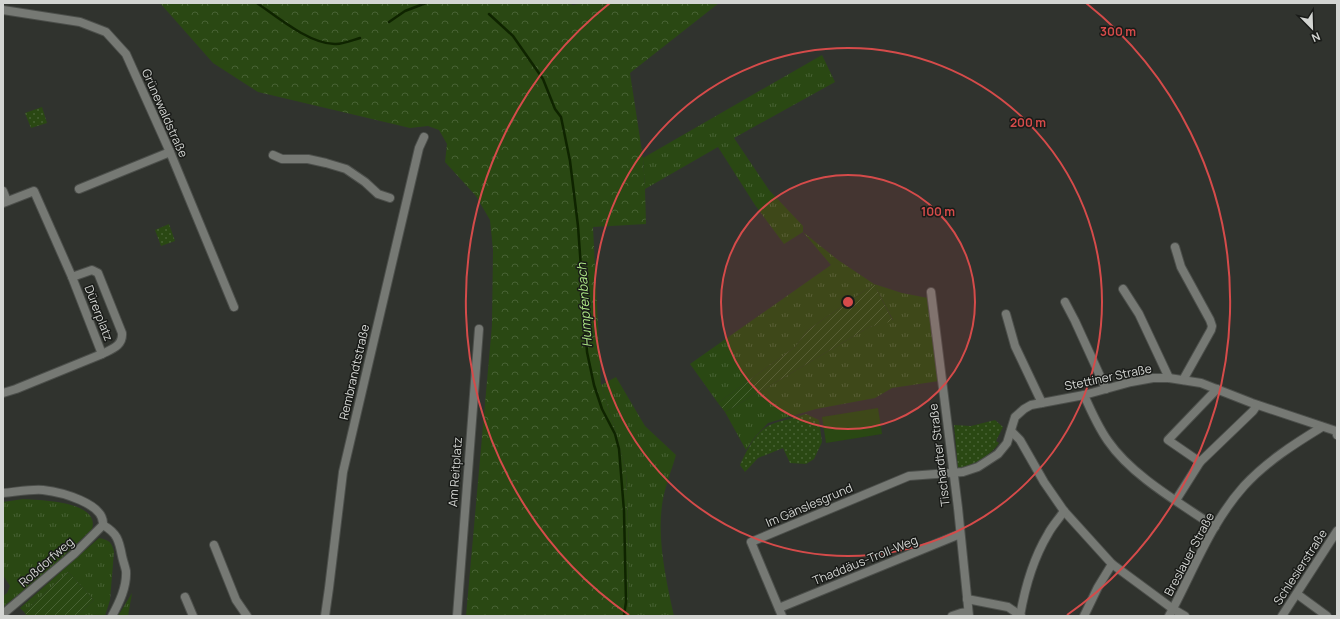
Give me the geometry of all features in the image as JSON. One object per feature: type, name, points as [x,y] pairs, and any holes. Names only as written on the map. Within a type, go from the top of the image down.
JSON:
[{"type":"street","name":"Grünewaldstraße","points":[[3,10],[80,22],[106,32],[126,54],[170,152],[234,307]]},
{"type":"street","name":"Rembrandtstraße","points":[[325,616],[343,472],[419,148],[424,138]]},
{"type":"street","points":[[79,189],[170,152]]},
{"type":"street","points":[[273,155],[282,159],[308,159],[320,161],[346,170],[365,182],[378,194],[390,198]]},
{"type":"street","points":[[3,191],[5,202]]},
{"type":"street","name":"Dürerplatz","points":[[5,202],[34,191],[72,277],[102,354],[117,346],[122,339],[122,333],[116,317],[96,272],[92,270],[72,277]]},
{"type":"street","points":[[1175,247],[1181,267],[1212,326],[1209,335],[1184,380]]},
{"type":"street","points":[[1122,289],[1139,314],[1169,378]]},
{"type":"street","name":"Tischardter Straße","points":[[931,292],[953,472],[968,614]]},
{"type":"street","points":[[1065,302],[1106,389]]},
{"type":"street","points":[[1006,314],[1015,346],[1042,403]]},
{"type":"street","name":"Am Reitplatz","points":[[457,616],[479,329]]},
{"type":"street","points":[[3,393],[102,354]]},
{"type":"street","name":"Stettiner Straße","points":[[953,472],[963,472],[978,467],[998,454],[1007,443],[1016,417],[1020,412],[1031,405],[1084,395],[1131,382],[1153,378],[1169,378],[1200,383],[1257,405],[1337,431],[1337,435]]},
{"type":"street","points":[[1200,462],[1168,440],[1217,389]]},
{"type":"street","points":[[1084,395],[1108,442],[1122,458],[1138,474],[1214,527]]},
{"type":"street","points":[[1176,500],[1200,462],[1253,411],[1257,405]]},
{"type":"street","name":"Breslauer Straße","points":[[1171,613],[1214,527],[1227,507],[1249,482],[1282,453],[1322,427]]},
{"type":"street","points":[[1011,431],[1020,440],[1044,482],[1064,511],[1112,564],[1171,613],[1185,616]]},
{"type":"street","name":"Im Gänslesgrund","points":[[782,616],[751,542],[909,476],[953,472]]},
{"type":"street","points":[[3,493],[42,490],[66,495],[87,504],[97,511],[102,518],[103,525],[113,531],[115,535],[121,548],[126,571],[122,594],[112,616]]},
{"type":"street","points":[[967,599],[1008,607],[1021,616],[1026,587],[1040,549],[1048,533],[1064,511]]},
{"type":"street","name":"Roßdorfweg","points":[[3,614],[69,558],[103,525]]},
{"type":"street","name":"Schlesierstraße","points":[[1282,616],[1337,532]]},
{"type":"street","name":"Thaddäus-Troll-Weg","points":[[779,608],[960,534]]},
{"type":"street","points":[[214,545],[236,600],[247,616]]},
{"type":"street","points":[[1084,616],[1098,587],[1112,564]]},
{"type":"street","points":[[1297,594],[1327,616]]},
{"type":"street","points":[[185,597],[194,616]]},
{"type":"street","points":[[952,616],[961,613],[968,614]]},
{"type":"green space","points":[[160,3],[569,3],[573,5],[583,3],[719,3],[630,73],[643,158],[646,224],[593,227],[601,385],[626,471],[629,552],[628,616],[466,616],[492,325],[493,250],[490,220],[476,196],[445,162],[447,144],[439,130],[428,126],[410,128],[258,92],[213,63]]},
{"type":"green space","points":[[822,55],[835,82],[734,138],[769,190],[803,226],[803,232],[784,244],[755,205],[718,147],[645,189],[643,158]]},
{"type":"green space","points":[[42,107],[47,123],[31,128],[25,113]]},
{"type":"green space","points":[[169,224],[175,241],[161,246],[155,230]]},
{"type":"green space","points":[[803,232],[838,260],[874,284],[808,330],[795,347],[718,403],[690,364],[831,265]]},
{"type":"green space","points":[[874,284],[902,293],[928,298],[939,381],[892,388],[875,398],[816,409],[768,423],[755,437],[746,450],[725,412],[869,327],[893,320]]},
{"type":"green space","points":[[874,284],[893,321],[869,327],[725,412],[718,403],[795,347],[808,330]]},
{"type":"green space","points":[[616,377],[645,426],[676,455],[667,482],[661,513],[661,543],[674,616],[628,616],[629,552],[626,471],[601,385]]},
{"type":"green space","points":[[878,408],[882,434],[826,443],[822,417]]},
{"type":"green space","points":[[806,414],[819,420],[822,442],[814,459],[806,464],[790,463],[783,448],[758,458],[745,472],[740,465],[752,442],[760,432],[774,423]]},
{"type":"green space","points":[[995,420],[1003,427],[996,441],[999,443],[996,447],[975,463],[958,468],[954,425],[971,426]]},
{"type":"green space","points":[[23,499],[42,500],[78,507],[87,513],[92,520],[92,529],[50,569],[3,607],[3,596],[7,593],[10,586],[3,575],[3,502]]},
{"type":"green space","points":[[99,538],[110,542],[114,552],[110,600],[105,616],[76,616],[94,600],[68,572],[24,612],[20,608]]},
{"type":"green space","points":[[68,572],[94,600],[76,616],[27,616],[24,612]]},
{"type":"green space","points":[[132,593],[128,616],[118,616]]},
{"type":"waterway","name":"Humpfenbach","points":[[257,3],[295,29],[316,40],[336,44],[345,43],[360,38]]},
{"type":"waterway","name":"Humpfenbach","points":[[389,22],[405,11],[426,3]]},
{"type":"waterway","name":"Humpfenbach","points":[[489,14],[513,36],[543,79],[555,109],[561,117],[570,161],[578,226],[587,352],[594,385],[602,409],[615,434],[619,449],[624,511],[626,602],[624,616]]}]
